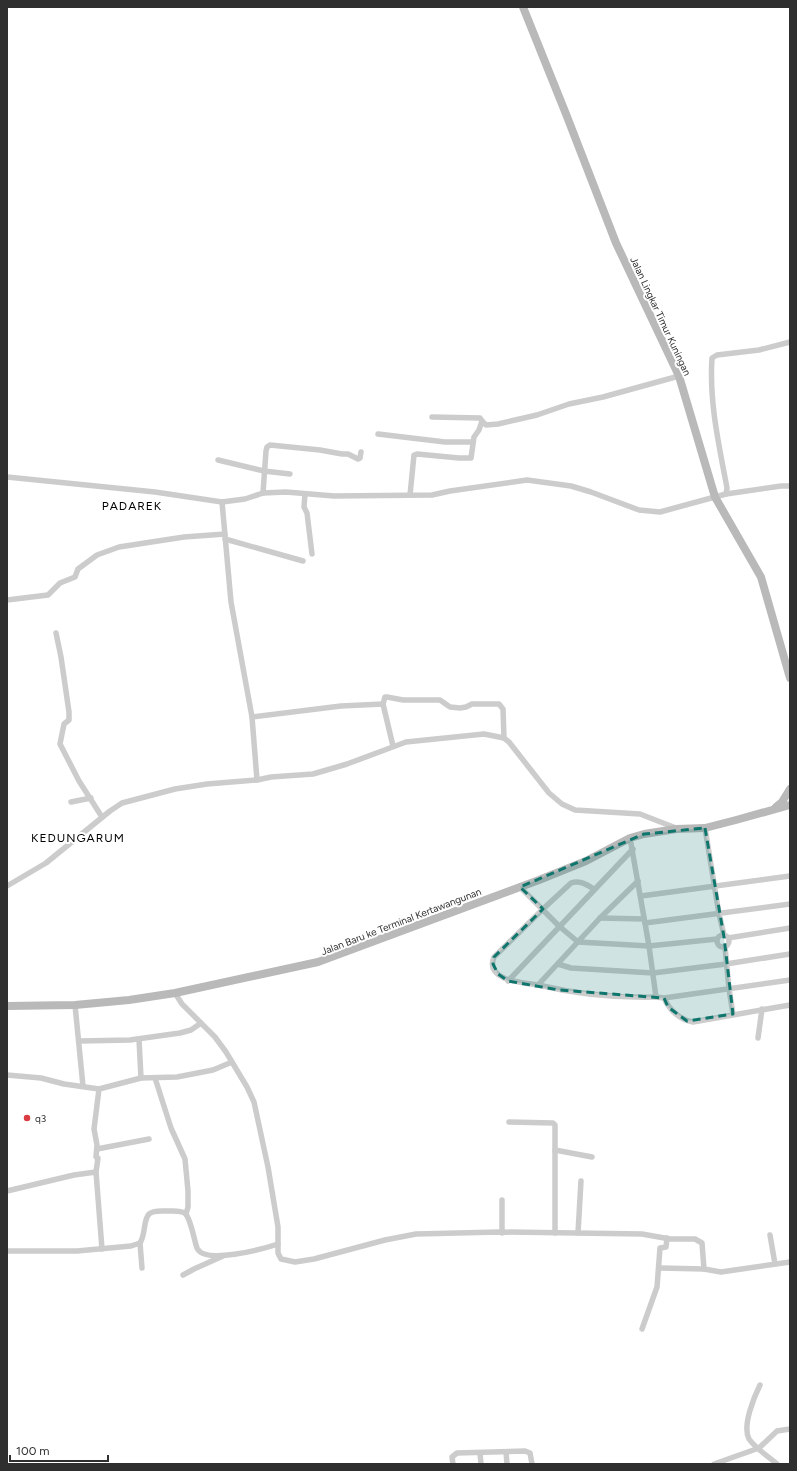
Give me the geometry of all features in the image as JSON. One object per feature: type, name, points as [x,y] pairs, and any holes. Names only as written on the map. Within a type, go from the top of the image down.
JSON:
[{"type":"main road","name":"Jalan Lingkar Timur Kuningan","points":[[523,7],[616,243],[679,376],[715,497],[761,577],[790,678]]},
{"type":"main road","points":[[772,810],[782,802],[790,789]]},
{"type":"main road","name":"Jalan Baru ke Terminal Kertawangunan","points":[[7,1006],[75,1005],[130,1000],[175,993],[318,962],[414,928],[539,880],[586,861],[630,838],[644,834],[676,829],[705,828],[790,805]]},
{"type":"street","points":[[726,494],[727,488],[715,422],[711,380],[712,358],[717,355],[759,350],[790,342]]},
{"type":"street","points":[[432,417],[480,418],[486,425],[498,424],[537,415],[569,404],[603,397],[679,376]]},
{"type":"street","points":[[410,495],[414,455],[471,458],[474,437],[479,430],[482,421]]},
{"type":"street","points":[[378,434],[445,442],[473,442]]},
{"type":"street","points":[[263,493],[267,447],[320,450],[348,454],[358,459],[360,458],[361,452]]},
{"type":"street","points":[[218,460],[264,471],[290,474]]},
{"type":"street","points":[[7,477],[155,492],[222,502],[246,499],[263,493],[286,492],[334,496],[432,495],[527,480],[571,486],[639,510],[660,512],[726,494],[790,486]]},
{"type":"street","points":[[305,494],[304,507],[307,513],[312,554]]},
{"type":"street","points":[[222,502],[231,602],[252,717],[256,780]]},
{"type":"street","points":[[7,600],[51,594],[54,588],[60,583],[75,577],[78,569],[97,554],[119,546],[184,537],[225,536],[303,560]]},
{"type":"street","points":[[56,633],[60,649],[69,712],[68,720],[64,724],[60,744],[79,781],[102,817]]},
{"type":"street","points":[[393,746],[383,704],[385,697],[403,700],[440,700],[450,707],[460,708],[472,704],[499,704],[503,708],[504,738]]},
{"type":"street","points":[[252,717],[341,706],[383,704]]},
{"type":"street","points":[[7,886],[46,863],[102,817],[122,803],[175,789],[207,784],[313,774],[347,764],[406,742],[484,734],[504,738],[509,742],[549,793],[562,804],[575,810],[640,814],[676,829]]},
{"type":"street","points":[[71,802],[91,798]]},
{"type":"street","points":[[705,828],[719,914],[729,943],[725,947],[728,989],[733,1014]]},
{"type":"street","points":[[630,838],[645,921],[656,997]]},
{"type":"street","points":[[508,980],[632,849]]},
{"type":"street","points":[[640,896],[714,888],[790,876]]},
{"type":"street","points":[[538,985],[600,918],[638,881]]},
{"type":"street","points":[[594,889],[580,882],[574,882],[543,908],[494,958],[492,964],[498,974],[508,980],[559,990],[637,998],[664,998],[790,980]]},
{"type":"street","points":[[520,887],[543,908],[559,926],[578,942],[649,946],[718,939],[719,937],[790,928]]},
{"type":"street","points":[[600,918],[645,921],[719,914],[790,904]]},
{"type":"street","points":[[718,939],[718,944],[725,947]]},
{"type":"street","points":[[558,964],[572,968],[653,973],[790,954]]},
{"type":"street","points":[[175,993],[182,1004],[215,1037],[232,1062],[254,1102],[278,1227],[278,1253],[282,1260],[295,1262],[314,1259],[385,1240],[416,1234],[502,1232],[642,1234],[667,1238],[695,1239],[702,1243],[704,1269]]},
{"type":"street","points":[[664,998],[668,1007],[687,1022],[790,1005]]},
{"type":"street","points":[[75,1005],[84,1086]]},
{"type":"street","points":[[758,1038],[762,1009]]},
{"type":"street","points":[[80,1041],[138,1039],[180,1033],[191,1030],[201,1023]]},
{"type":"street","points":[[138,1039],[141,1078]]},
{"type":"street","points":[[7,1075],[41,1078],[64,1084],[99,1089],[141,1078],[177,1077],[213,1070],[232,1062]]},
{"type":"street","points":[[155,1078],[171,1128],[185,1159],[188,1201],[186,1214]]},
{"type":"street","points":[[99,1089],[94,1129],[97,1149],[96,1157],[98,1158],[96,1172],[102,1249]]},
{"type":"street","points":[[510,1122],[555,1123],[555,1233]]},
{"type":"street","points":[[97,1149],[149,1139]]},
{"type":"street","points":[[555,1150],[592,1157]]},
{"type":"street","points":[[7,1191],[74,1175],[96,1172]]},
{"type":"street","points":[[578,1233],[581,1181]]},
{"type":"street","points":[[502,1200],[502,1232]]},
{"type":"street","points":[[142,1268],[140,1243],[143,1238],[145,1222],[150,1214],[160,1211],[178,1211],[186,1214],[189,1219],[199,1253],[209,1255],[225,1255],[253,1251],[278,1244]]},
{"type":"street","points":[[770,1235],[775,1264]]},
{"type":"street","points":[[642,1329],[655,1295],[660,1268],[660,1248],[666,1248],[667,1238]]},
{"type":"street","points":[[7,1251],[77,1252],[131,1246],[140,1243]]},
{"type":"street","points":[[183,1275],[194,1268],[225,1255]]},
{"type":"street","points":[[660,1268],[704,1269],[721,1272],[790,1262]]},
{"type":"street","points":[[760,1385],[749,1415],[747,1433],[748,1437],[757,1449],[777,1464]]},
{"type":"street","points":[[714,1464],[757,1449],[777,1431],[790,1429]]},
{"type":"street","points":[[453,1464],[452,1457],[457,1453],[528,1451],[530,1453],[532,1464]]},
{"type":"street","points":[[506,1452],[507,1464]]},
{"type":"street","points":[[480,1453],[481,1464]]},
{"type":"highlighted area","points":[[705,828],[724,937],[733,1014],[687,1021],[668,1007],[664,998],[559,990],[508,981],[498,974],[493,964],[494,957],[543,909],[520,887],[644,834]]},
{"type":"place","name":"q3","points":[[27,1118]]},
{"type":"district","name":"PADAREK","points":[[132,506]]},
{"type":"district","name":"KEDUNGARUM","points":[[78,838]]}]
